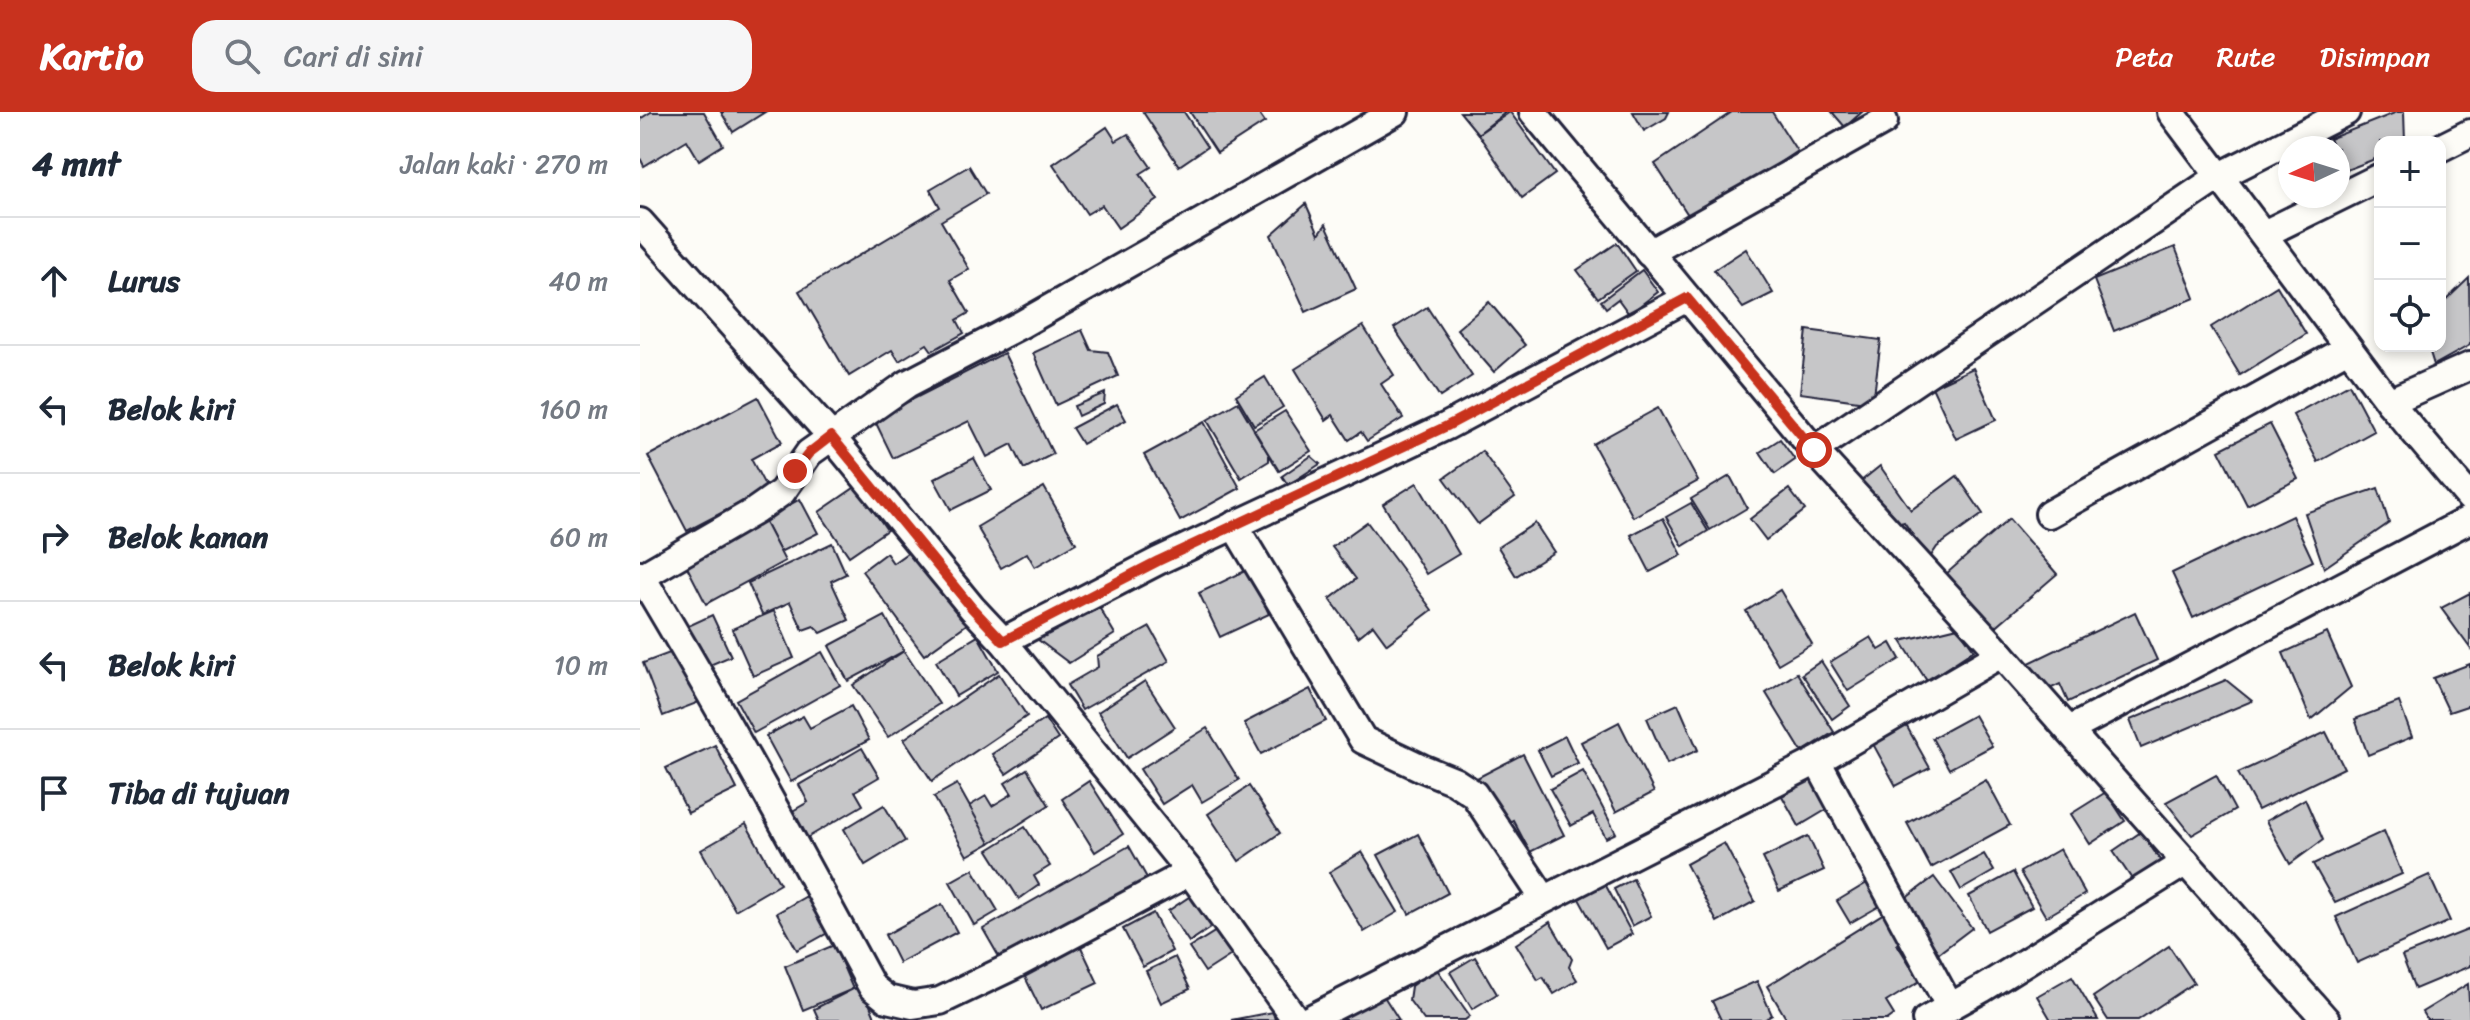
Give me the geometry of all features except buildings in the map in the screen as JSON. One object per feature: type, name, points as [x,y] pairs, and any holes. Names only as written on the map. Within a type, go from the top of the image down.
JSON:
[{"type":"street","points":[[1190,872],[940,1001],[913,1005],[887,999],[872,987],[705,682],[641,576],[755,511],[782,492],[809,453],[907,384],[1022,324],[1395,112]]},
{"type":"street","points":[[2171,112],[2389,402],[2470,498]]},
{"type":"street","points":[[1814,450],[2220,176],[2346,112]]},
{"type":"street","points":[[1537,113],[1814,450],[2001,654],[2326,1020]]},
{"type":"street","points":[[1649,253],[1884,121]]},
{"type":"street","points":[[2446,145],[2470,133]]},
{"type":"street","points":[[2264,234],[2374,180]]},
{"type":"street","points":[[640,222],[831,436],[972,608],[1003,641],[1190,872],[1296,1020]]},
{"type":"street","points":[[1003,641],[1234,525],[1447,426],[1687,298]]},
{"type":"street","points":[[2049,514],[2348,348]]},
{"type":"street","points":[[2389,402],[2470,366]]},
{"type":"street","points":[[2069,730],[2470,519]]},
{"type":"street","points":[[1234,525],[1363,740],[1454,781],[1474,794],[1544,899]]},
{"type":"street","points":[[1308,1020],[1817,761],[2001,654]]},
{"type":"street","points":[[1817,761],[1950,1007]]},
{"type":"street","points":[[1926,1020],[2186,862]]},
{"type":"route","points":[[795,471],[809,453],[831,436],[972,608],[1003,641],[1158,561],[1447,426],[1687,298],[1814,450]]}]
